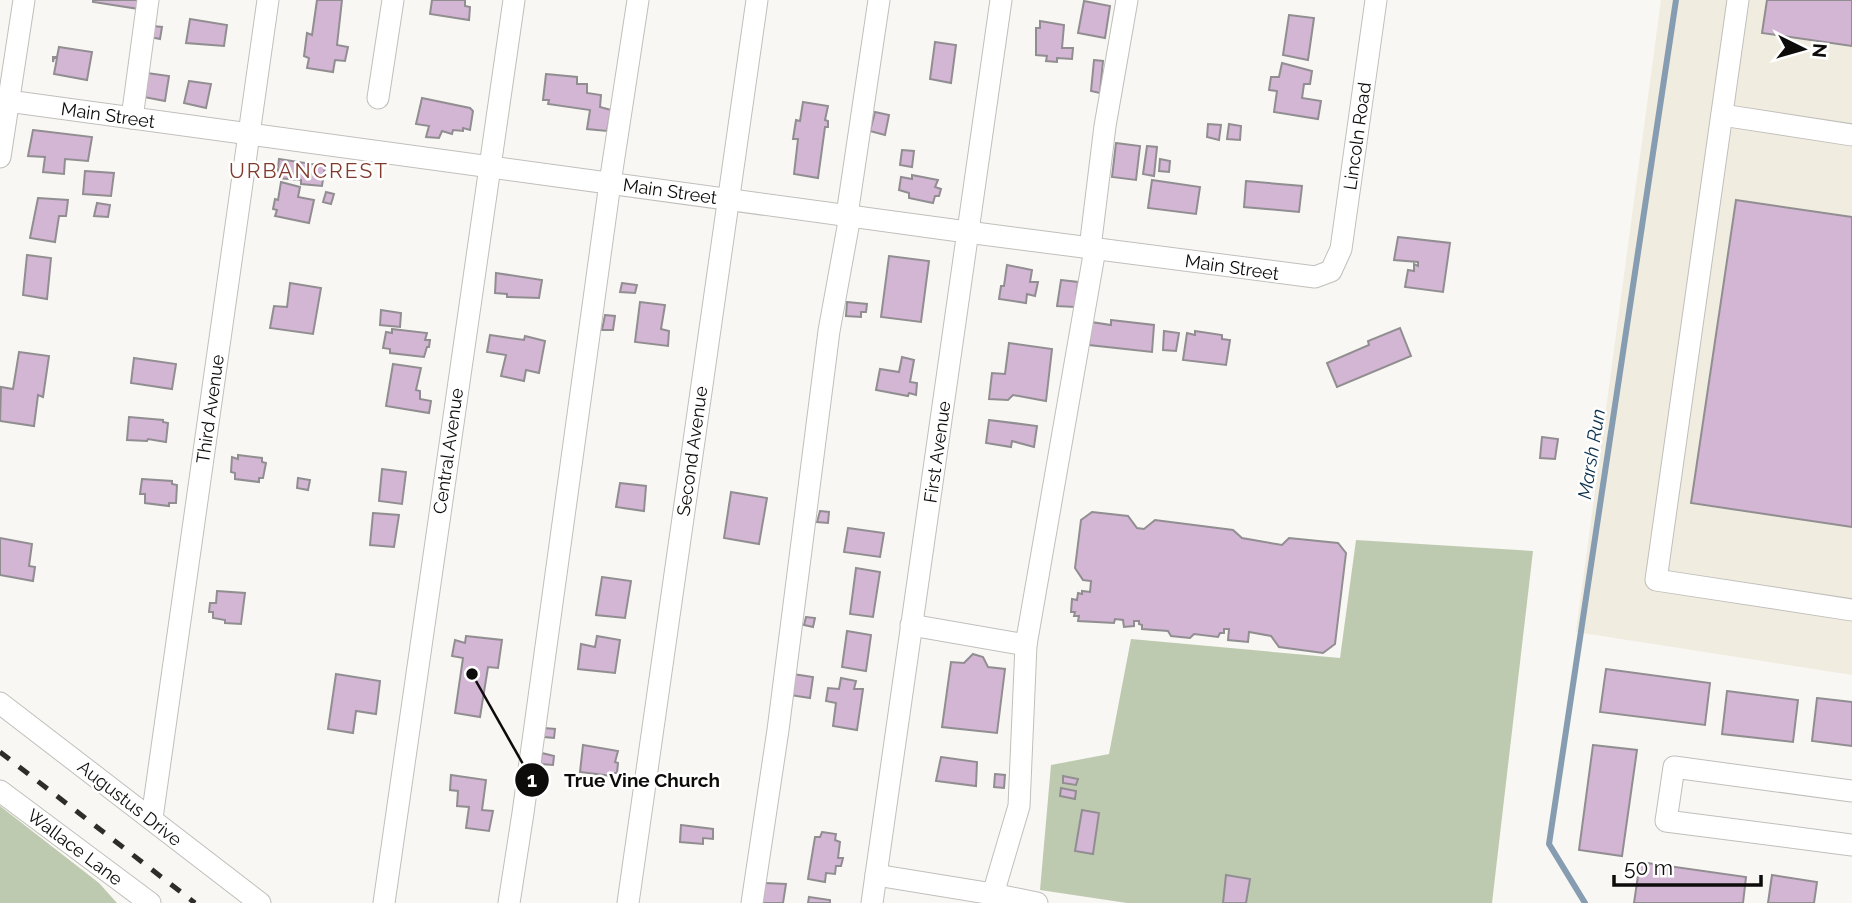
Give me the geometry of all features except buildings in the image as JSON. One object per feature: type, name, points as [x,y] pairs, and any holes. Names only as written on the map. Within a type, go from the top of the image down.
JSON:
[{"type":"street","points":[[0,157],[6,90],[24,0]]},
{"type":"street","points":[[132,118],[148,0]]},
{"type":"street","name":"Third Avenue","points":[[152,818],[268,0]]},
{"type":"street","points":[[378,99],[393,0]]},
{"type":"street","name":"Central Avenue","points":[[384,903],[514,0]]},
{"type":"street","points":[[509,903],[638,0]]},
{"type":"street","name":"Second Avenue","points":[[628,903],[757,0]]},
{"type":"street","points":[[752,903],[878,0]]},
{"type":"street","name":"First Avenue","points":[[872,903],[1000,0]]},
{"type":"street","points":[[993,894],[1019,806],[1026,645],[1093,248],[1105,126],[1126,0]]},
{"type":"street","name":"Lincoln Road","points":[[1331,271],[1341,249],[1376,0]]},
{"type":"street","points":[[1738,0],[1656,580],[1852,610]]},
{"type":"street","name":"Main Street","points":[[6,90],[132,118],[488,167],[1299,276],[1315,277],[1331,271]]},
{"type":"street","points":[[1722,115],[1852,135]]},
{"type":"street","points":[[911,625],[1026,645]]},
{"type":"street","name":"Augustus Drive","points":[[0,703],[260,903]]},
{"type":"street","points":[[1852,791],[1674,767],[1666,821],[1852,845]]},
{"type":"street","name":"Wallace Lane","points":[[0,791],[145,901]]},
{"type":"street","points":[[876,875],[1037,903]]},
{"type":"shaded area","points":[[1661,0],[1852,0],[1852,675],[1576,632]]},
{"type":"green space","points":[[1356,540],[1533,551],[1492,903],[1127,903],[1040,890],[1051,765],[1109,754],[1131,639],[1340,658]]},
{"type":"green space","points":[[0,806],[99,883],[117,903],[0,903]]},
{"type":"waterway","name":"Marsh Run","points":[[1585,903],[1549,844],[1676,0]]},
{"type":"railway","points":[[0,752],[195,903]]},
{"type":"place","name":"True Vine Church","points":[[472,674]]},
{"type":"district","name":"URBANCREST","points":[[309,170]]}]
